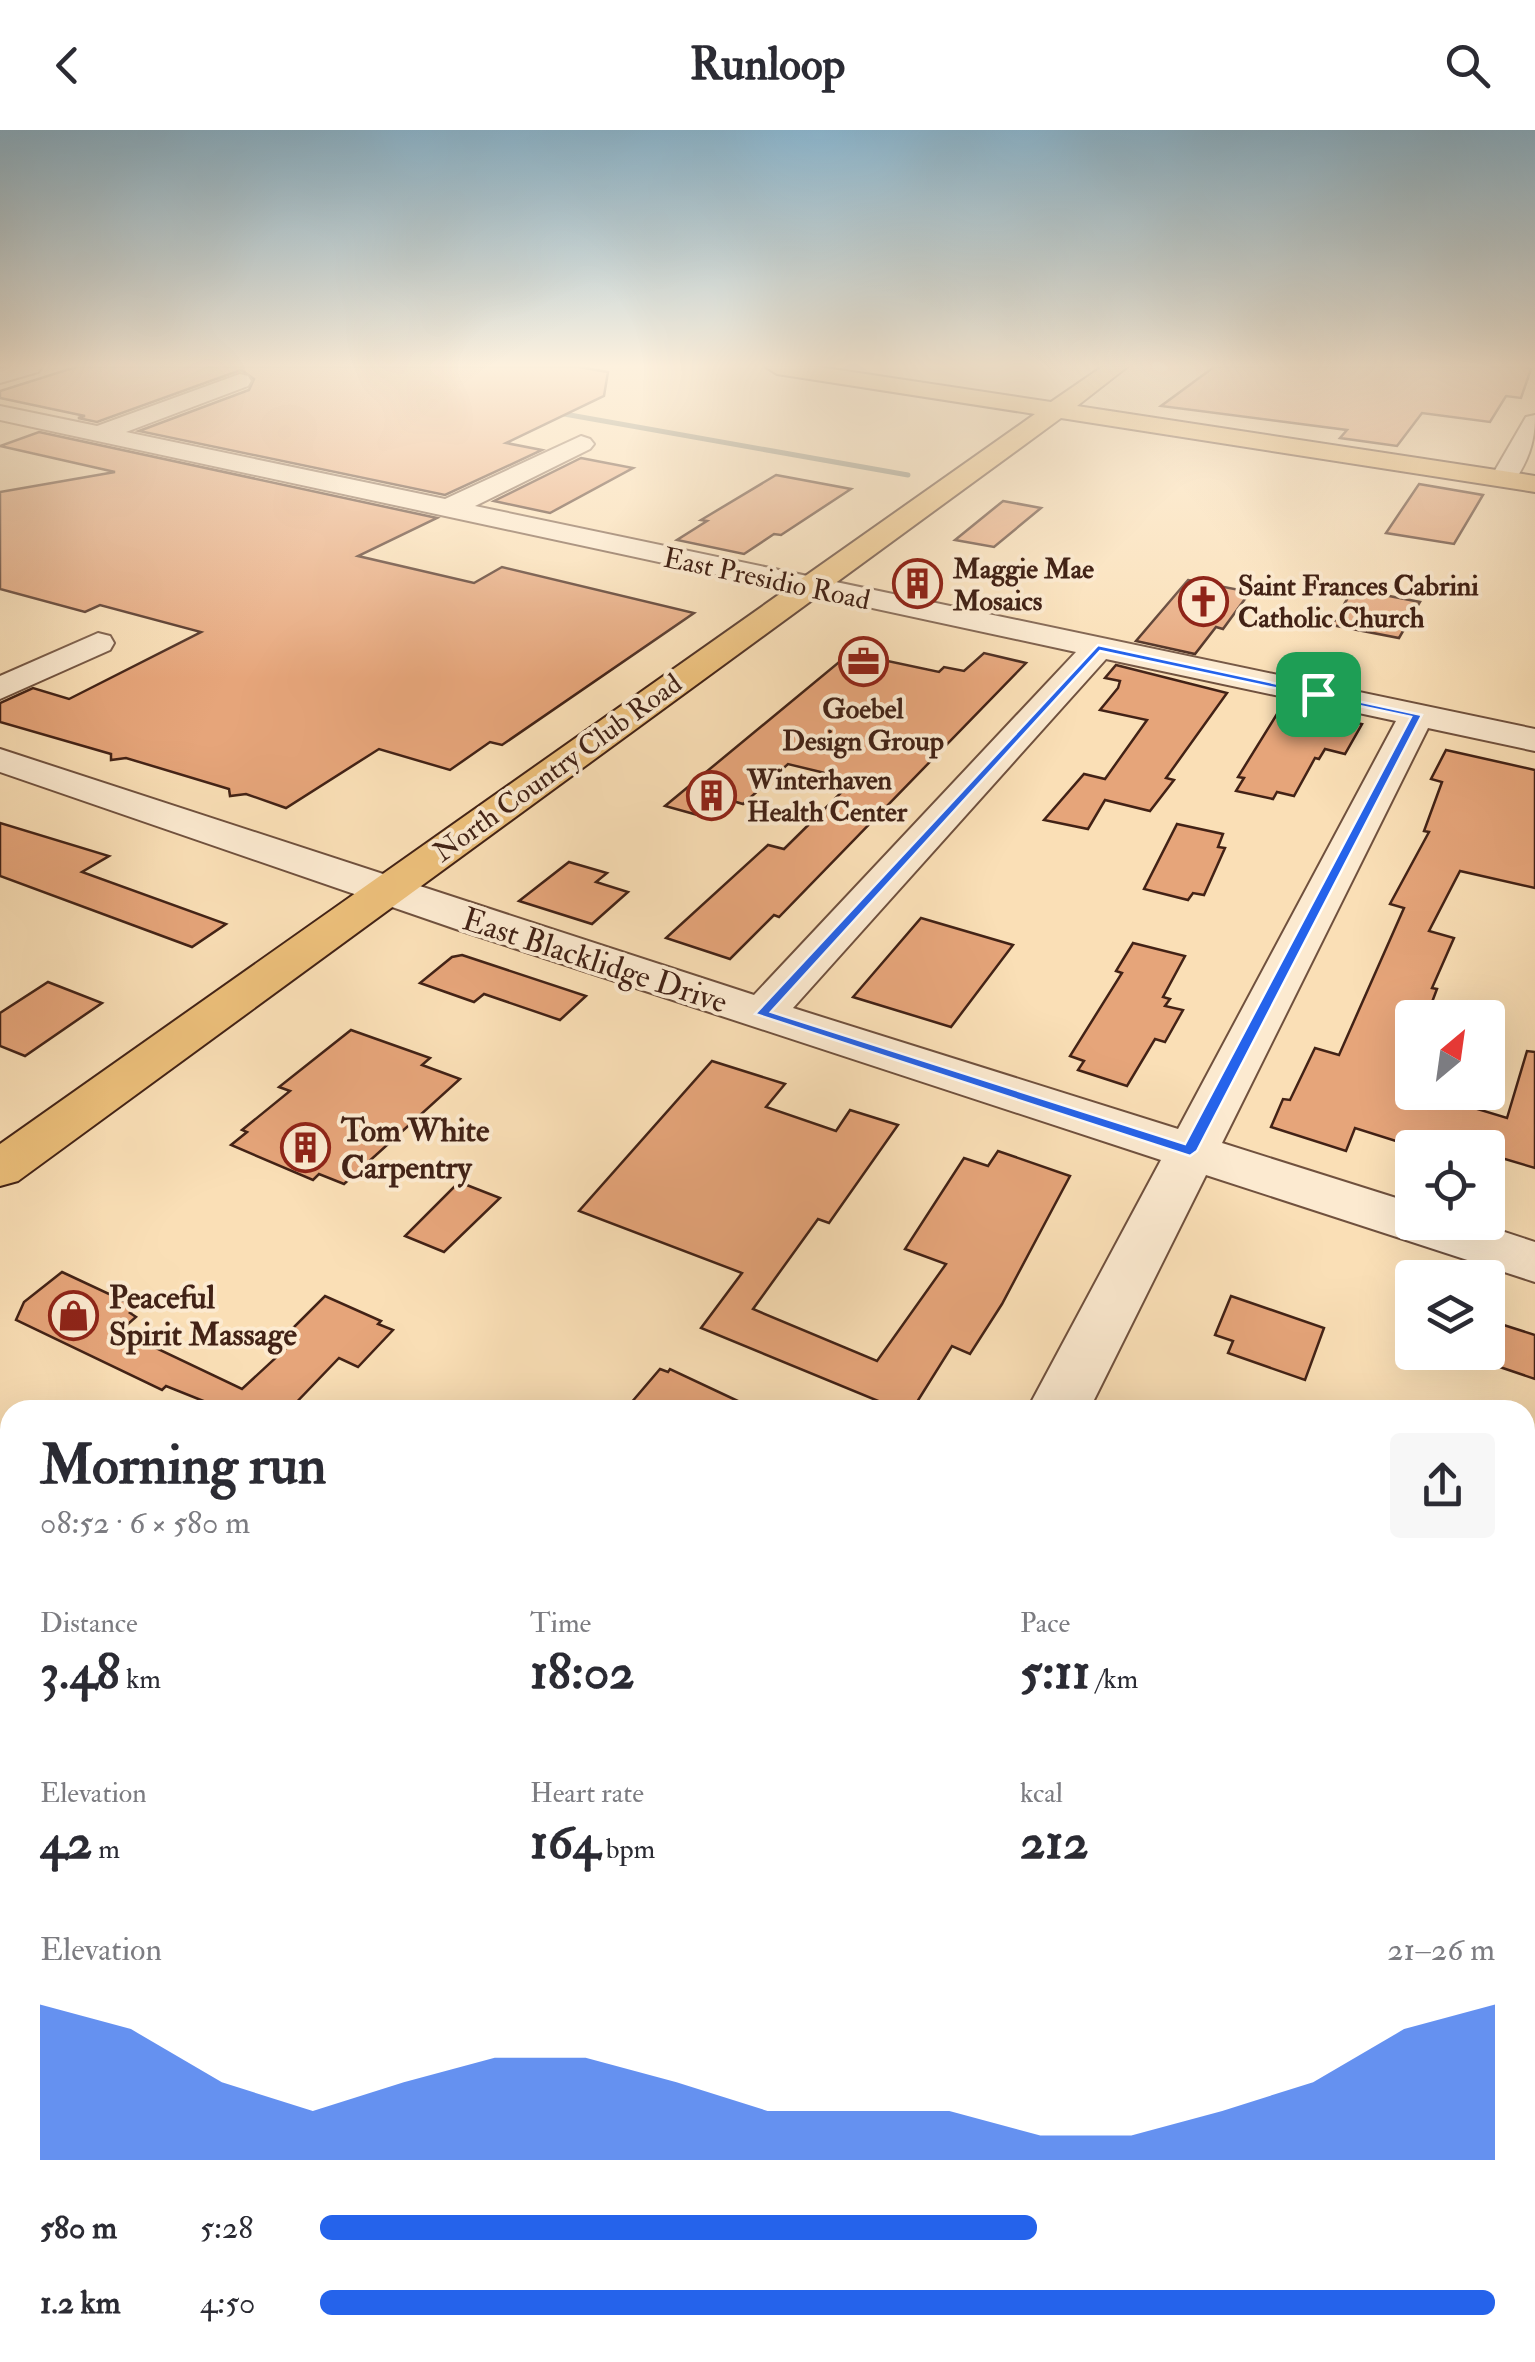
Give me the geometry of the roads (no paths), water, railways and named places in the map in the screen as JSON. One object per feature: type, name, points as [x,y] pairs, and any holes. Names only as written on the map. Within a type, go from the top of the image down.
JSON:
[{"type":"main road","name":"North Country Club Road","points":[[0,1169],[968,471]]},
{"type":"main road","points":[[1452,471],[1535,484]]},
{"type":"street","name":"East Presidio Road","points":[[271,471],[1535,740]]},
{"type":"street","points":[[447,509],[525,471]]},
{"type":"street","points":[[1503,479],[1507,471]]},
{"type":"street","points":[[0,689],[98,643]]},
{"type":"street","points":[[762,1014],[1098,648]]},
{"type":"street","points":[[1063,1400],[1417,715]]},
{"type":"street","name":"East Blacklidge Drive","points":[[0,760],[762,1014],[1535,1262]]},
{"type":"waterway","points":[[886,471],[908,475]]},
{"type":"place","name":"Maggie Mae Mosaics","points":[[918,584]]},
{"type":"place","name":"Saint Frances Cabrini Catholic Church","points":[[1203,601]]},
{"type":"place","name":"Goebel Design Group","points":[[863,661]]},
{"type":"place","name":"Winterhaven Health Center","points":[[712,795]]},
{"type":"place","name":"Tom White Carpentry","points":[[306,1148]]},
{"type":"place","name":"Peaceful Spirit Massage","points":[[74,1315]]}]
